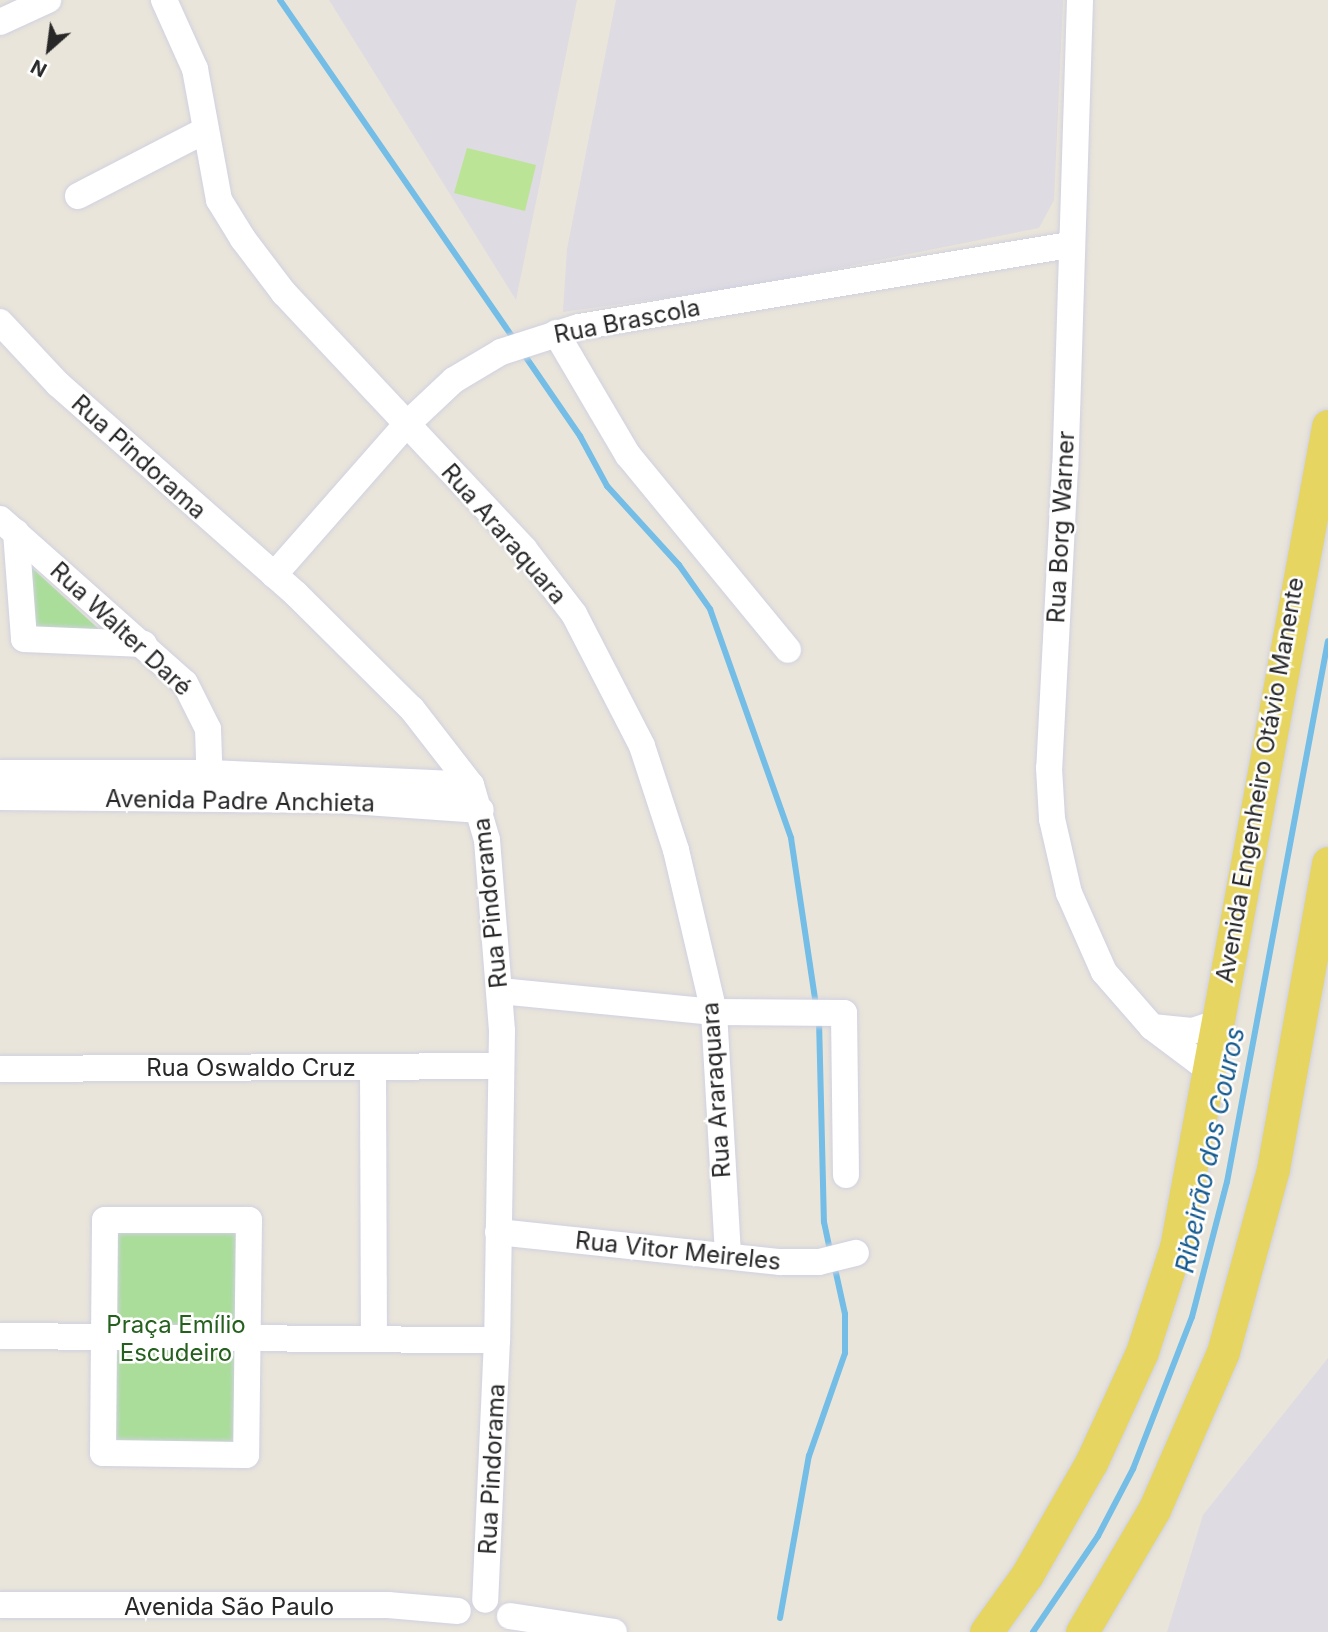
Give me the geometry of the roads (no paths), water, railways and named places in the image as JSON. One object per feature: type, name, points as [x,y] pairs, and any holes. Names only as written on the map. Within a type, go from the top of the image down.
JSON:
[{"type":"main road","name":"Avenida Engenheiro Otávio Manente","points":[[986,1632],[1059,1524],[1142,1352],[1176,1247],[1328,426]]},
{"type":"main road","points":[[1083,1632],[1154,1510],[1223,1352],[1273,1169],[1328,863]]},
{"type":"street","points":[[0,22],[48,0]]},
{"type":"street","name":"Rua Araraquara","points":[[164,0],[195,69],[204,131],[219,200],[243,239],[284,293],[524,549],[574,614],[630,718],[676,850],[713,1012],[728,1256]]},
{"type":"street","name":"Rua Borg Warner","points":[[1080,0],[1049,793],[1062,870],[1085,935],[1104,972],[1152,1027],[1208,1069]]},
{"type":"street","points":[[78,196],[204,131]]},
{"type":"street","name":"Rua Brascola","points":[[274,575],[407,425],[454,380],[501,352],[545,337],[1071,245]]},
{"type":"street","name":"Rua Pindorama","points":[[0,322],[58,384],[274,575],[412,709],[471,785],[481,810],[491,871],[500,991],[501,1066],[497,1340],[485,1600]]},
{"type":"street","points":[[545,337],[628,455],[788,650]]},
{"type":"street","points":[[8,525],[22,638],[144,643]]},
{"type":"street","name":"Rua Walter Daré","points":[[8,525],[144,643],[185,683],[200,705],[208,729],[210,786]]},
{"type":"street","name":"Avenida Padre Anchieta","points":[[0,773],[210,786],[337,800],[481,810]]},
{"type":"street","name":"Avenida Padre Anchieta","points":[[0,797],[210,786],[471,785]]},
{"type":"street","points":[[500,991],[713,1012],[839,1014],[846,1175]]},
{"type":"street","points":[[1152,1027],[1192,1031],[1216,1023]]},
{"type":"street","name":"Rua Oswaldo Cruz","points":[[0,1069],[501,1066]]},
{"type":"street","points":[[373,1067],[374,1339]]},
{"type":"street","points":[[246,1219],[250,1338],[246,1455],[108,1456],[103,1453],[103,1336],[105,1220],[246,1219]]},
{"type":"street","name":"Rua Vitor Meireles","points":[[498,1232],[728,1256],[819,1262],[851,1256]]},
{"type":"street","points":[[0,1336],[497,1340]]},
{"type":"street","points":[[454,1621],[485,1600],[500,1605],[512,1624],[614,1632]]},
{"type":"street","name":"Avenida São Paulo","points":[[0,1605],[164,1620],[388,1605],[454,1621]]},
{"type":"waterway","points":[[280,0],[515,341]]},
{"type":"waterway","points":[[523,353],[580,436],[607,486],[679,565],[710,609],[791,838],[816,1006]]},
{"type":"waterway","name":"Ribeirão dos Couros","points":[[1033,1632],[1098,1536],[1133,1469],[1192,1317],[1227,1182],[1328,641]]},
{"type":"waterway","points":[[819,1020],[824,1222],[831,1254]]},
{"type":"waterway","points":[[780,1618],[809,1456],[845,1353],[845,1314],[834,1264]]},
{"type":"park label","name":"Praça Emílio Escudeiro","points":[[176,1339]]}]
